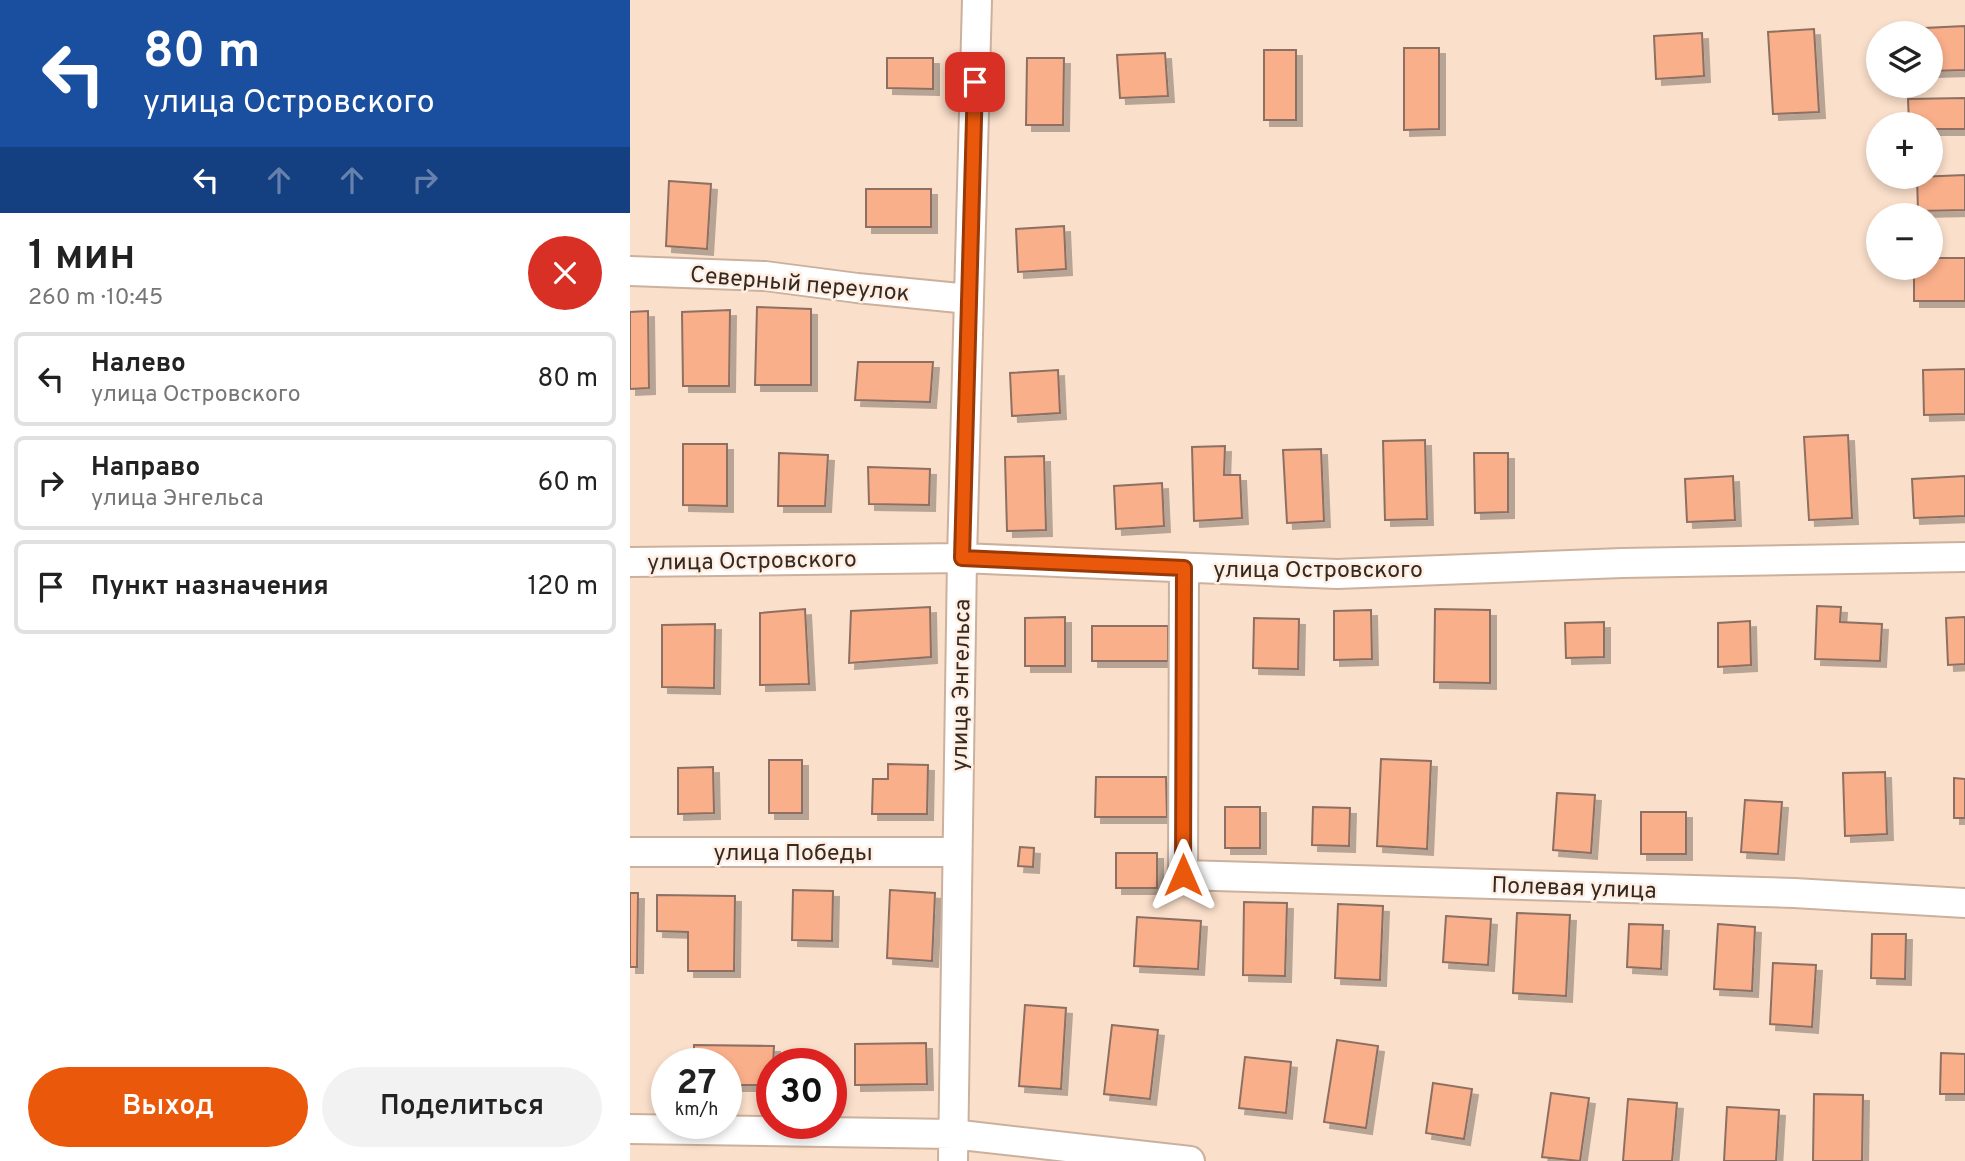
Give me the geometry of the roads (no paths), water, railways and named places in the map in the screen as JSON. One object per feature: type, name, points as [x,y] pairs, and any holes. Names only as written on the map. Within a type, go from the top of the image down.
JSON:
[{"type":"street","name":"улица Энгельса","points":[[952,1148],[962,558],[977,0]]},
{"type":"street","name":"Северный переулок","points":[[630,271],[765,276],[969,299]]},
{"type":"street","name":"улица Островского","points":[[630,562],[962,558],[1337,574],[1622,563],[1965,557]]},
{"type":"street","name":"Полевая улица","points":[[1184,568],[1183,875],[1794,893],[1965,903]]},
{"type":"street","name":"улица Победы","points":[[630,852],[957,852]]},
{"type":"street","points":[[630,1129],[1190,1161]]}]
